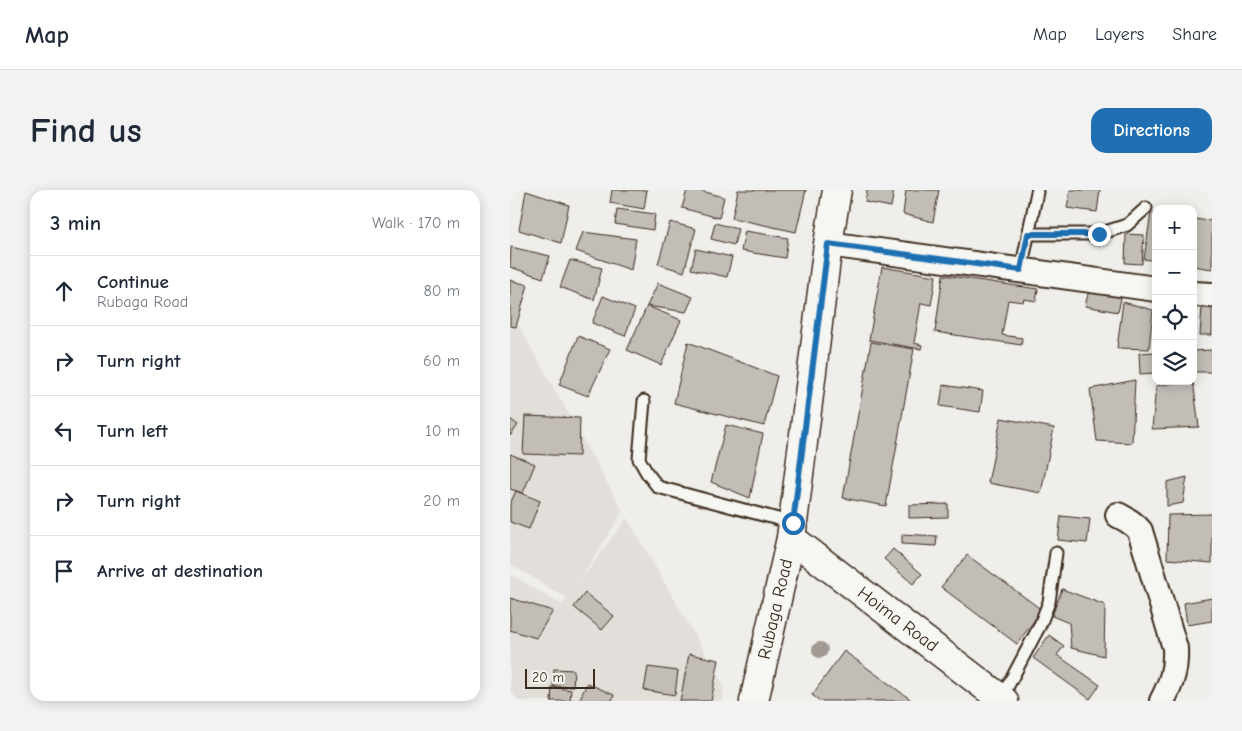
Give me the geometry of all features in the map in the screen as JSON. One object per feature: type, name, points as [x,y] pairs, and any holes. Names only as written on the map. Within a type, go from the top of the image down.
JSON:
[{"type":"main road","name":"Rubaga Road","points":[[754,701],[792,530],[828,244],[838,190]]},
{"type":"main road","name":"Hoima Road","points":[[792,530],[994,698]]},
{"type":"street","points":[[828,244],[1152,288]]},
{"type":"street","points":[[1197,294],[1212,295]]},
{"type":"street","points":[[1118,515],[1131,521],[1140,532],[1175,648],[1176,662],[1173,677],[1162,701]]},
{"type":"lane","points":[[1021,270],[1036,192]]},
{"type":"lane","points":[[1028,234],[1099,234],[1127,225],[1146,208]]},
{"type":"lane","points":[[644,401],[639,459],[658,487],[792,530]]},
{"type":"lane","points":[[994,698],[1040,624],[1049,602],[1056,553]]},
{"type":"shaded area","points":[[510,310],[623,511],[579,582],[627,518],[724,685],[722,701],[510,701],[510,574],[562,605],[567,598],[510,564]]},
{"type":"building","points":[[612,190],[647,190],[644,209],[610,203]]},
{"type":"building","points":[[687,190],[697,190],[724,197],[719,218],[682,208]]},
{"type":"building","points":[[738,190],[806,190],[796,232],[732,218]]},
{"type":"building","points":[[867,190],[894,190],[891,207],[865,202]]},
{"type":"building","points":[[906,190],[939,190],[933,222],[903,214]]},
{"type":"building","points":[[1070,190],[1100,190],[1097,212],[1067,208]]},
{"type":"building","points":[[526,191],[569,205],[561,243],[519,230]]},
{"type":"building","points":[[617,209],[655,214],[653,230],[615,224]]},
{"type":"building","points":[[1151,213],[1152,213],[1152,260],[1144,259]]},
{"type":"building","points":[[1197,219],[1212,221],[1212,269],[1197,267]]},
{"type":"building","points":[[670,222],[696,229],[684,272],[658,264]]},
{"type":"building","points":[[715,223],[738,229],[734,245],[711,239]]},
{"type":"building","points":[[745,231],[788,238],[785,258],[741,251]]},
{"type":"building","points":[[583,232],[636,239],[631,270],[576,251]]},
{"type":"building","points":[[1126,234],[1144,235],[1142,264],[1125,263]]},
{"type":"building","points":[[511,247],[550,256],[543,278],[510,267]]},
{"type":"building","points":[[696,249],[732,257],[727,277],[691,269]]},
{"type":"building","points":[[570,260],[602,268],[594,300],[560,287]]},
{"type":"building","points":[[882,267],[936,276],[931,305],[921,303],[914,343],[922,345],[921,349],[869,340]]},
{"type":"building","points":[[943,275],[1038,289],[1036,301],[1024,299],[1023,302],[1008,300],[1002,335],[1022,338],[1021,345],[935,332]]},
{"type":"building","points":[[510,280],[528,285],[516,327],[510,326]]},
{"type":"building","points":[[658,283],[693,297],[686,312],[647,306]]},
{"type":"building","points":[[1108,287],[1123,290],[1118,312],[1085,306],[1089,290],[1106,294]]},
{"type":"building","points":[[603,296],[635,309],[625,336],[592,323]]},
{"type":"building","points":[[1123,302],[1152,310],[1149,349],[1117,348]]},
{"type":"building","points":[[647,306],[681,320],[661,365],[627,350]]},
{"type":"building","points":[[1202,307],[1212,307],[1212,335],[1200,335]]},
{"type":"building","points":[[578,336],[610,349],[588,396],[559,385]]},
{"type":"building","points":[[688,342],[777,376],[764,426],[674,403]]},
{"type":"building","points":[[871,342],[914,349],[886,506],[843,498]]},
{"type":"building","points":[[1212,350],[1212,372],[1197,372],[1197,351]]},
{"type":"building","points":[[1152,352],[1152,373],[1140,374],[1139,353]]},
{"type":"building","points":[[1135,380],[1132,443],[1097,441],[1090,389]]},
{"type":"building","points":[[943,385],[983,391],[980,412],[940,406]]},
{"type":"building","points":[[1194,385],[1199,427],[1152,429],[1156,386]]},
{"type":"building","points":[[525,416],[580,418],[579,456],[523,454]]},
{"type":"building","points":[[1001,418],[1054,428],[1041,493],[988,483]]},
{"type":"building","points":[[510,419],[518,425],[510,436]]},
{"type":"building","points":[[726,425],[763,434],[750,498],[711,482]]},
{"type":"building","points":[[510,454],[535,464],[523,493],[510,489]]},
{"type":"building","points":[[1187,477],[1183,503],[1167,506],[1167,482]]},
{"type":"building","points":[[516,491],[540,501],[529,529],[510,522],[510,504]]},
{"type":"building","points":[[948,504],[948,517],[909,518],[909,505]]},
{"type":"building","points":[[1212,514],[1212,563],[1167,559],[1168,515]]},
{"type":"building","points":[[1061,516],[1090,519],[1087,543],[1058,540]]},
{"type":"building","points":[[902,534],[937,536],[936,546],[902,544]]},
{"type":"building","points":[[893,549],[922,574],[913,584],[884,559]]},
{"type":"building","points":[[967,555],[1042,610],[1017,644],[941,587]]},
{"type":"building","points":[[1062,589],[1105,605],[1104,656],[1071,648],[1069,623],[1052,616]]},
{"type":"building","points":[[585,593],[614,616],[602,630],[574,607]]},
{"type":"building","points":[[510,598],[553,611],[536,638],[510,630]]},
{"type":"building","points":[[1212,598],[1212,621],[1187,625],[1184,603]]},
{"type":"building","points":[[1049,635],[1064,646],[1057,655],[1100,685],[1090,699],[1033,658]]},
{"type":"building","points":[[844,651],[910,699],[909,701],[820,701],[812,695]]},
{"type":"building","points":[[689,654],[719,660],[711,701],[680,701]]},
{"type":"building","points":[[648,667],[678,671],[675,695],[644,690]]},
{"type":"building","points":[[554,669],[574,670],[573,687],[553,686]]},
{"type":"building","points":[[587,683],[614,695],[612,701],[579,701]]},
{"type":"building","points":[[552,687],[571,690],[570,701],[551,701]]},
{"type":"route","points":[[793,523],[828,244],[1021,270],[1028,234],[1099,234]]}]
